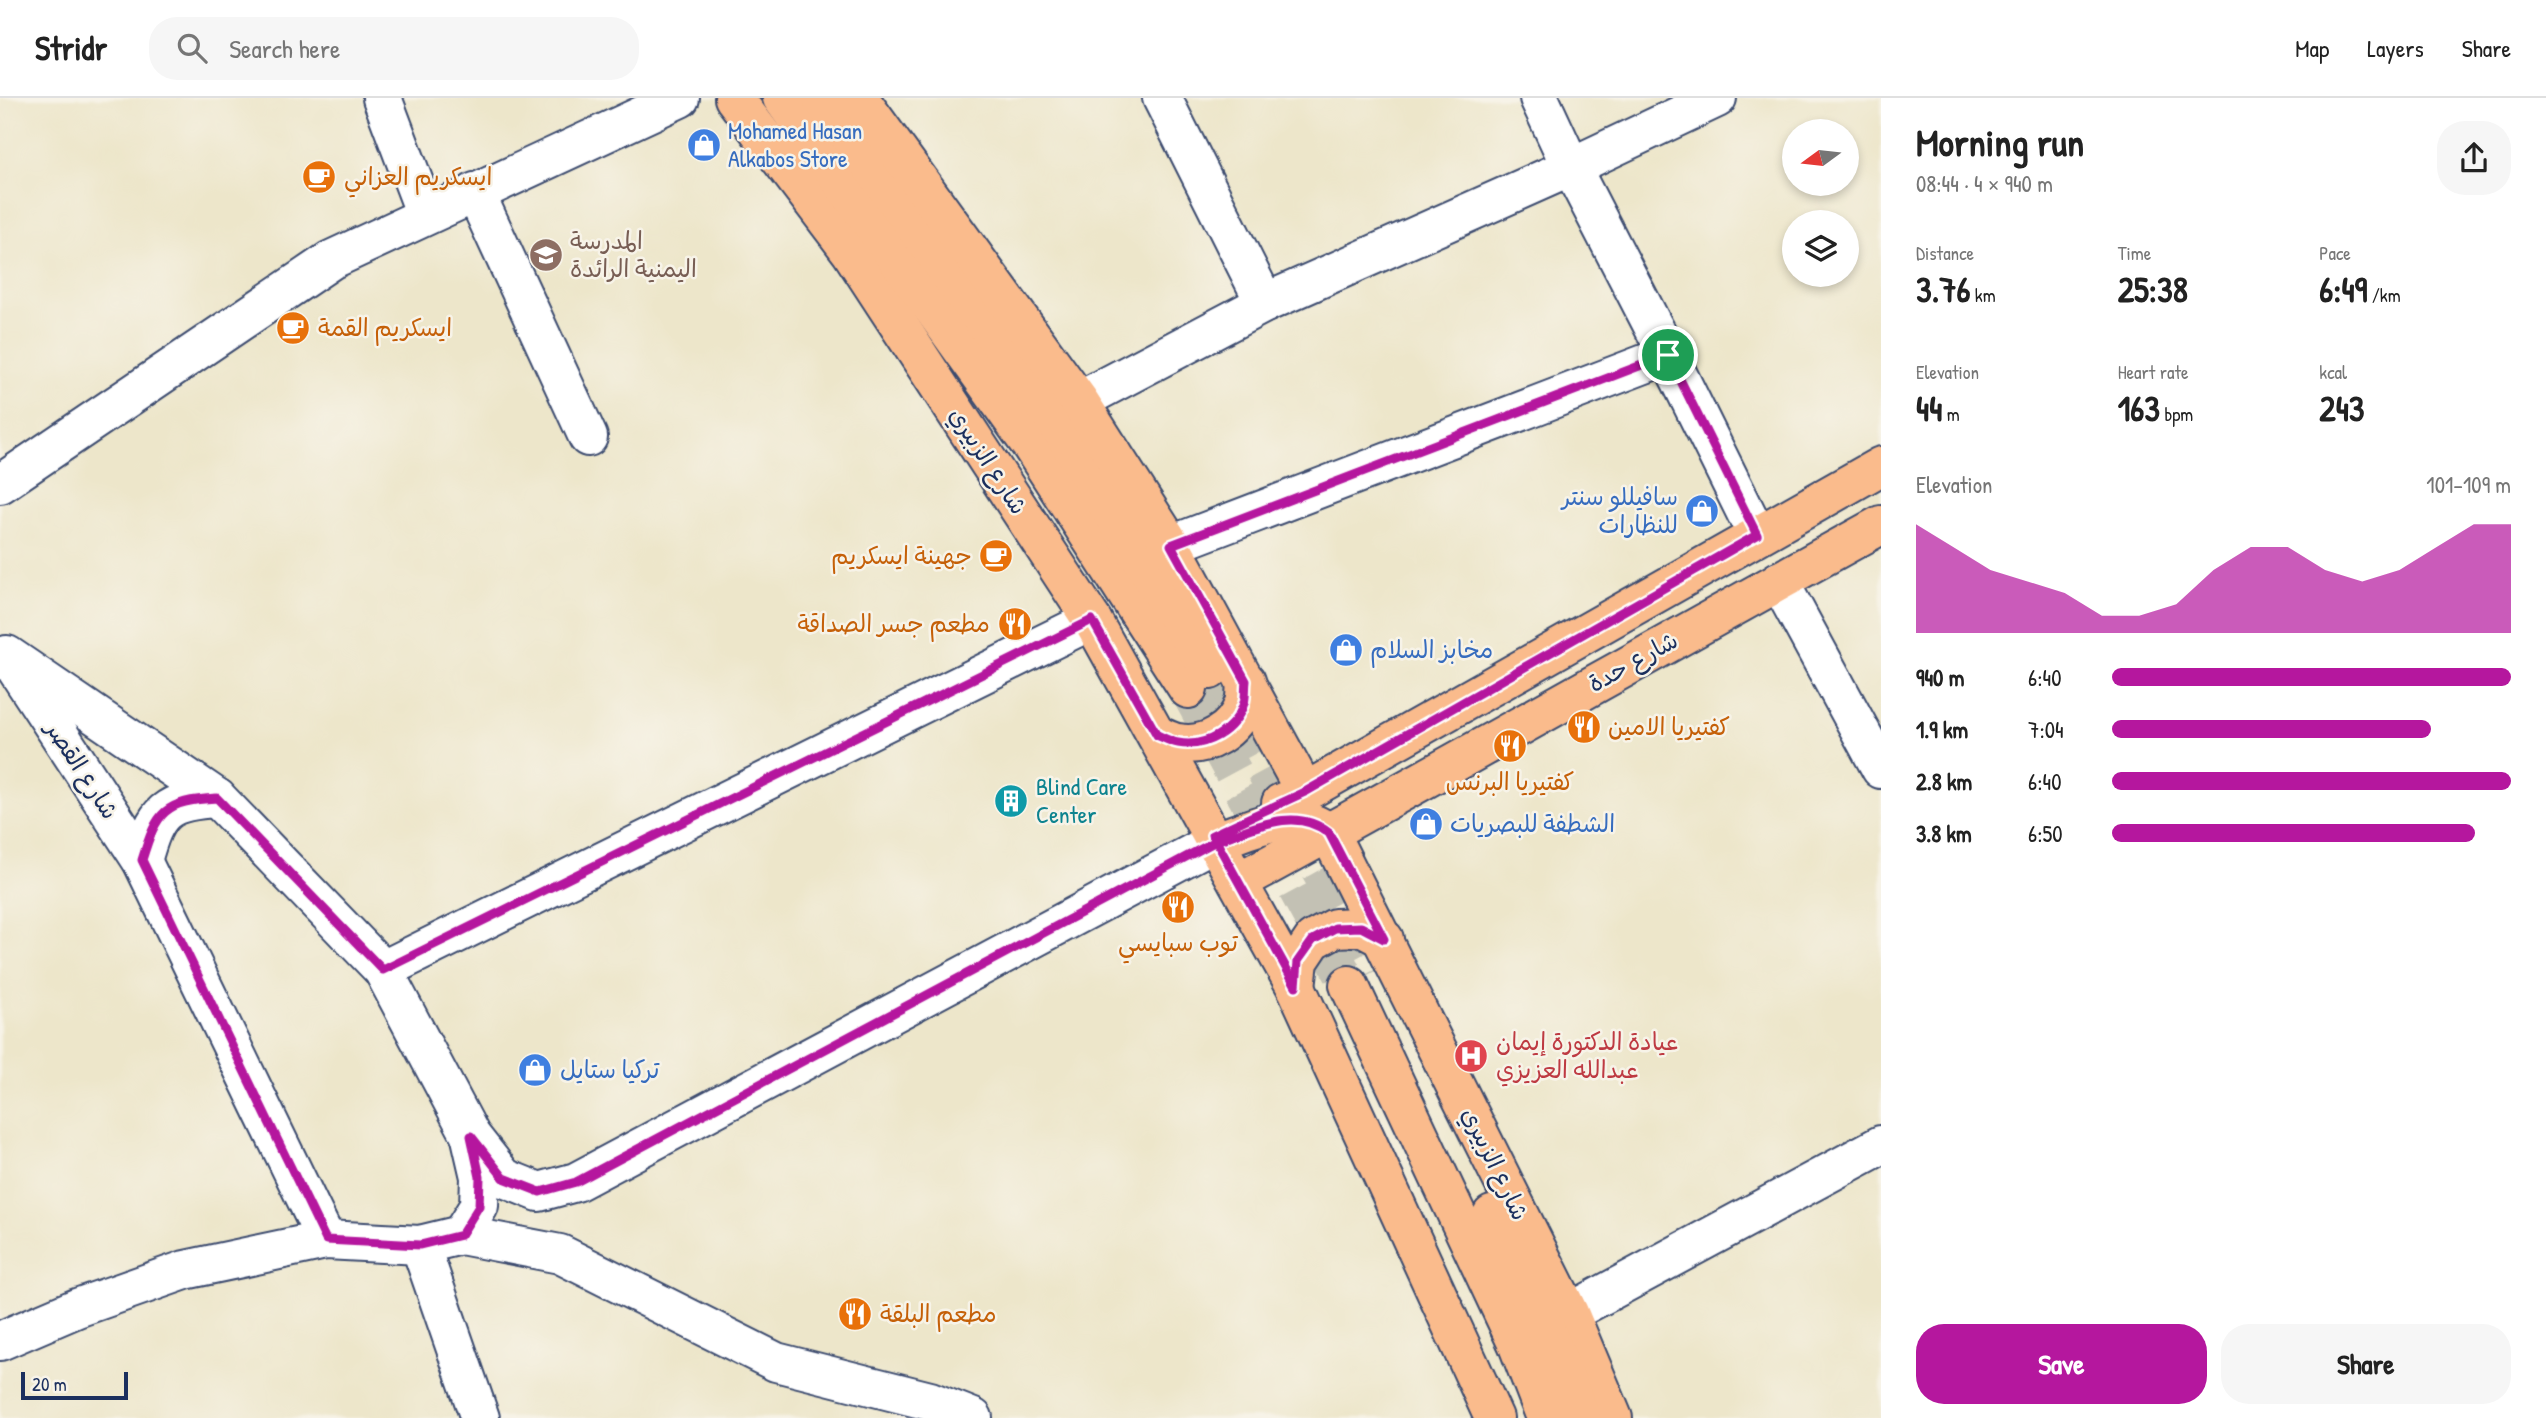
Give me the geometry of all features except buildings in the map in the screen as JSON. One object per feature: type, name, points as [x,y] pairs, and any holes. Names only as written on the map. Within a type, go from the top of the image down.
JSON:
[{"type":"main road","name":"شارع الزبيري","points":[[734,98],[851,252],[1092,620],[1296,986],[1494,1418]]},
{"type":"main road","name":"شارع الزبيري","points":[[782,98],[1199,679],[1054,418],[822,98]]},
{"type":"main road","points":[[859,98],[1079,401],[1171,545],[1305,792]]},
{"type":"main road","name":"شارع حدة","points":[[1214,838],[1305,792],[1881,467]]},
{"type":"main road","name":"شارع حدة","points":[[1238,882],[1881,525]]},
{"type":"main road","points":[[1157,735],[1177,743],[1198,743],[1218,736],[1234,722],[1244,702],[1246,681]]},
{"type":"main road","points":[[1214,838],[1295,818],[1319,825],[1329,833]]},
{"type":"main road","name":"شارع الزبيري","points":[[1329,833],[1369,965],[1546,1418]]},
{"type":"main road","points":[[1296,986],[1298,961],[1313,940],[1335,928],[1361,927],[1369,965]]},
{"type":"main road","name":"شارع الزبيري","points":[[1369,965],[1569,1313],[1613,1418]]},
{"type":"main road","name":"شارع الزبيري","points":[[1369,965],[1545,1328],[1581,1418]]},
{"type":"street","points":[[382,98],[426,215]]},
{"type":"street","points":[[0,484],[331,260],[680,98]]},
{"type":"street","points":[[1162,98],[1265,303]]},
{"type":"street","points":[[1539,98],[1571,167],[1757,535]]},
{"type":"street","points":[[1079,401],[1265,303],[1571,167],[1717,98]]},
{"type":"street","points":[[475,192],[588,437]]},
{"type":"street","points":[[1171,545],[1668,355]]},
{"type":"street","points":[[1779,581],[1881,769]]},
{"type":"street","points":[[383,970],[1092,620]]},
{"type":"street","points":[[4,649],[217,798],[383,970],[471,1136],[504,1178],[540,1192],[576,1182],[1214,838]]},
{"type":"street","name":"شارع القصر","points":[[4,649],[142,860],[326,1240]]},
{"type":"street","points":[[142,860],[150,834],[162,812],[189,800],[217,798]]},
{"type":"street","points":[[461,1235],[479,1206],[480,1177],[471,1136]]},
{"type":"street","points":[[1569,1313],[1881,1144]]},
{"type":"street","points":[[0,1341],[77,1308],[185,1269],[326,1240],[420,1245],[461,1235],[560,1254],[776,1362],[930,1401],[973,1418]]},
{"type":"street","points":[[420,1245],[480,1418]]},
{"type":"tunnel","points":[[1210,670],[1375,971]]},
{"type":"tunnel","points":[[1188,689],[1349,985]]},
{"type":"place","name":"Mohamed Hasan Alkabos Store","points":[[704,145]]},
{"type":"place","name":"ايسكريم العزاني","points":[[319,177]]},
{"type":"place","name":"المدرسة اليمنية الرائدة","points":[[546,255]]},
{"type":"place","name":"ايسكريم القمة","points":[[293,328]]},
{"type":"place","name":"سافيللو سنتر للنظارات","points":[[1702,511]]},
{"type":"place","name":"جهينة ايسكريم","points":[[996,556]]},
{"type":"place","name":"مطعم جسر الصداقة","points":[[1015,624]]},
{"type":"place","name":"مخابز السلام","points":[[1346,650]]},
{"type":"place","name":"كفتيريا الامين","points":[[1584,727]]},
{"type":"place","name":"كفتيريا البرنس","points":[[1510,746]]},
{"type":"place","name":"Blind Care Center","points":[[1011,801]]},
{"type":"place","name":"الشطفة للبصريات","points":[[1426,824]]},
{"type":"place","name":"توب سبايسي","points":[[1178,907]]},
{"type":"place","name":"عيادة الدكتورة إيمان عبدالله العزيزي","points":[[1471,1056]]},
{"type":"place","name":"تركيا ستايل","points":[[535,1070]]},
{"type":"place","name":"مطعم البلقة","points":[[855,1314]]},
{"type":"route","points":[[1668,355],[1171,545],[1246,681],[1244,702],[1234,722],[1218,736],[1198,743],[1177,743],[1157,735],[1092,620],[383,970],[217,798],[189,800],[162,812],[150,834],[142,860],[326,1240],[420,1245],[461,1235],[479,1206],[480,1177],[471,1136],[504,1178],[540,1192],[576,1182],[1216,841],[1282,820],[1307,820],[1329,833],[1384,939],[1361,927],[1335,928],[1313,940],[1298,961],[1296,986],[1216,841],[1212,835],[1305,792],[1757,535],[1668,355]]}]
